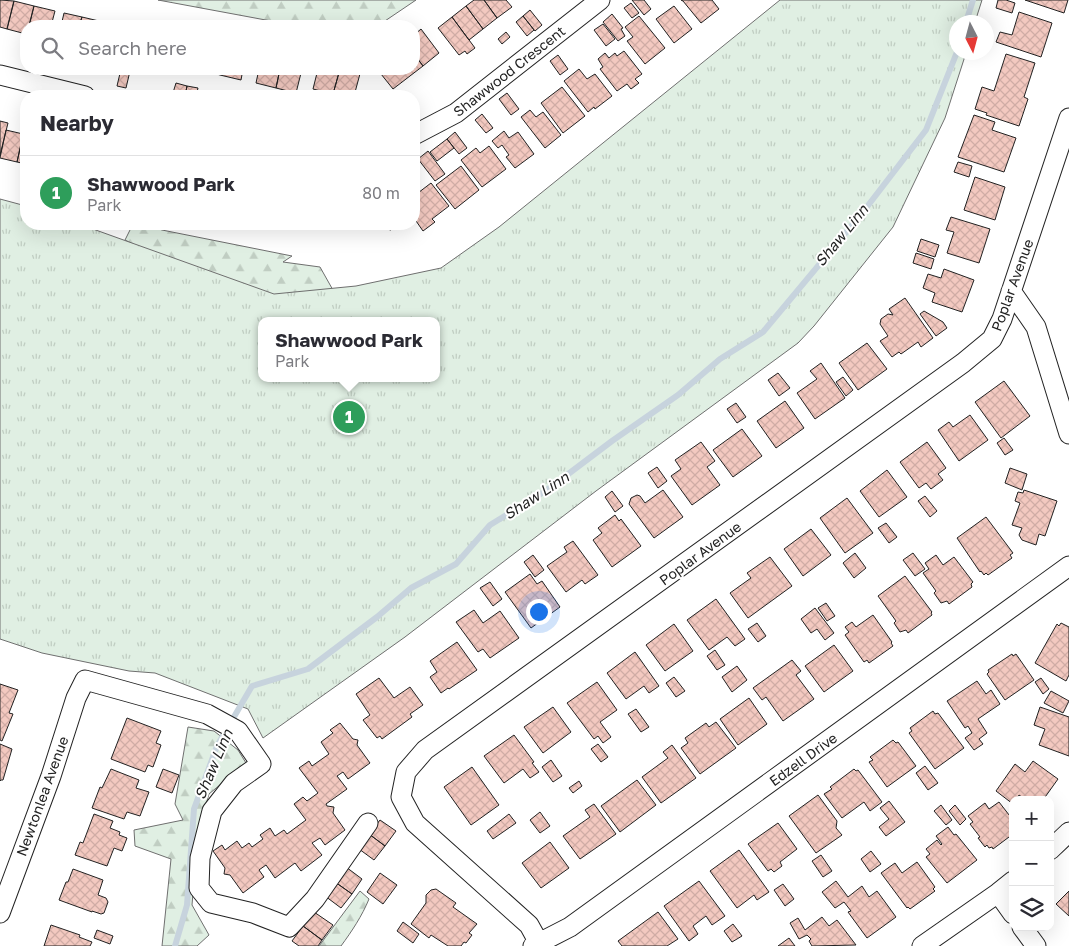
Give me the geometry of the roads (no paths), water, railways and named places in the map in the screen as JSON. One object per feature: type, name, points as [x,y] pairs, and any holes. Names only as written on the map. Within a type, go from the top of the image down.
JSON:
[{"type":"street","name":"Shawwood Crescent","points":[[420,132],[456,113],[600,0]]},
{"type":"street","points":[[0,75],[61,90]]},
{"type":"street","name":"Poplar Avenue","points":[[536,945],[529,925],[415,823],[402,798],[406,772],[426,750],[964,363],[992,339],[1002,319],[1069,118]]},
{"type":"street","points":[[1011,291],[1036,327],[1069,434]]},
{"type":"street","name":"Edzell Drive","points":[[536,945],[570,927],[1069,566]]},
{"type":"street","name":"Newtonlea Avenue","points":[[0,913],[51,776],[76,698],[85,680],[207,714],[238,731],[262,764],[234,783],[212,811],[200,858],[199,878],[199,888],[211,904],[254,913],[289,926],[315,899],[368,823]]},
{"type":"street","points":[[1054,846],[1069,832]]},
{"type":"street","points":[[922,946],[1009,884]]},
{"type":"street","points":[[998,893],[1009,908]]},
{"type":"street","points":[[1025,931],[1036,946]]},
{"type":"waterway","name":"Shaw Linn","points":[[968,15],[973,0]]},
{"type":"waterway","name":"Shaw Linn","points":[[175,946],[187,905],[194,809],[217,746],[252,686],[308,669],[377,617],[411,588],[456,564],[490,525],[547,490],[612,441],[678,395],[720,359],[763,332],[863,212],[926,130],[954,60]]},
{"type":"place","name":"Shawwood Park","points":[[349,417]]}]
